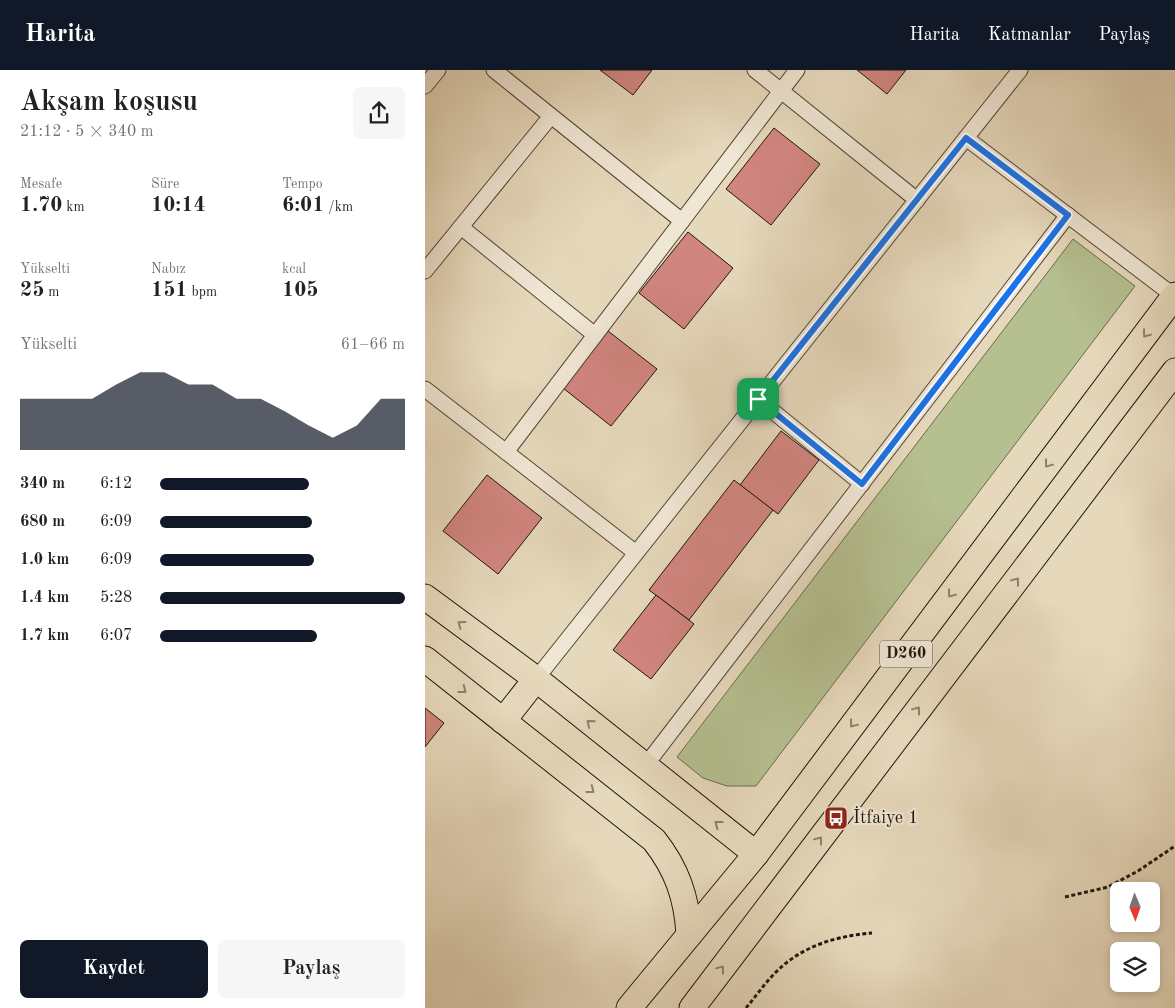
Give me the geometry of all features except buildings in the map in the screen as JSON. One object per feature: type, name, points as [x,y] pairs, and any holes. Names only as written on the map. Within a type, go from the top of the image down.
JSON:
[{"type":"highway","name":"D260","points":[[629,1008],[756,854],[1175,295]]},
{"type":"highway","name":"D260","points":[[691,1008],[1175,371]]},
{"type":"highway","points":[[426,600],[535,679],[756,854]]},
{"type":"highway","points":[[425,659],[654,840],[680,883],[685,900],[689,935]]},
{"type":"highway","points":[[503,721],[535,679]]},
{"type":"street","points":[[425,86],[438,70]]},
{"type":"street","points":[[494,70],[682,221]]},
{"type":"street","points":[[755,70],[917,200]]},
{"type":"street","points":[[506,452],[797,70]]},
{"type":"street","points":[[535,679],[1020,70]]},
{"type":"street","points":[[425,271],[551,116]]},
{"type":"street","points":[[966,138],[1175,295]]},
{"type":"street","points":[[645,766],[1068,215]]},
{"type":"street","points":[[461,227],[595,335]]},
{"type":"street","points":[[425,389],[636,553]]},
{"type":"street","points":[[758,399],[862,484]]},
{"type":"path","points":[[1065,897],[1108,887],[1138,871],[1175,846]]},
{"type":"path","points":[[747,1008],[775,972],[801,953],[833,938],[872,933]]},
{"type":"green space","points":[[1073,239],[1135,286],[756,786],[727,786],[703,778],[677,757]]},
{"type":"place","name":"İtfaiye 1","points":[[836,818]]},
{"type":"route","points":[[966,138],[1068,215],[862,484],[758,399],[966,138]]}]
